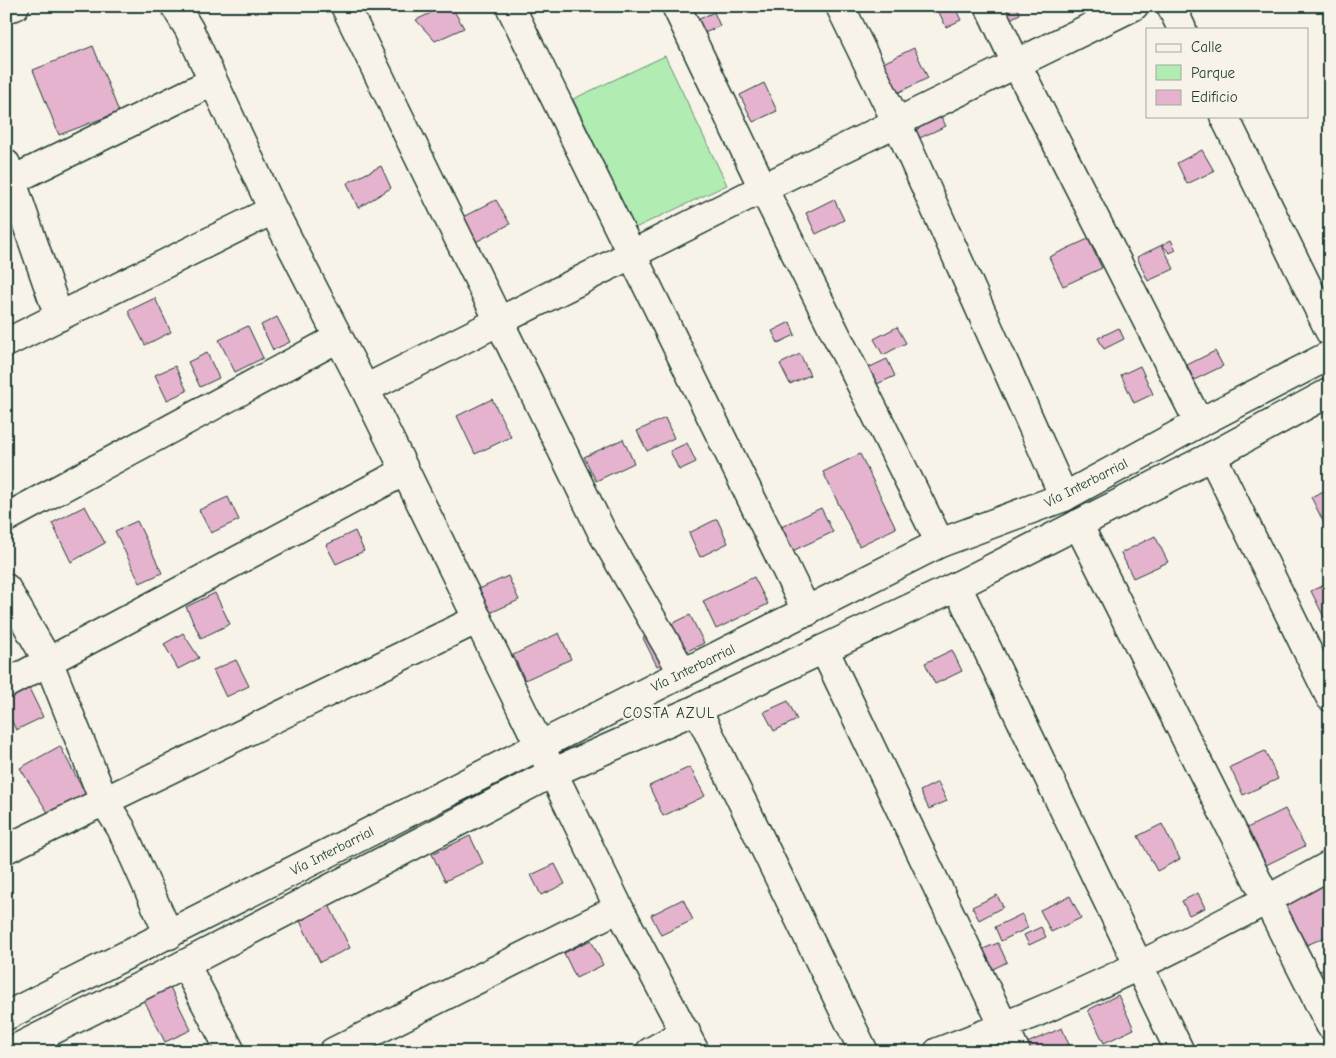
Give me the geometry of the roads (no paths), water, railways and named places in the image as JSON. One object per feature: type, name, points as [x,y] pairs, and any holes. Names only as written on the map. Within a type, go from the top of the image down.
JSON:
[{"type":"street","points":[[6,8],[15,6]]},
{"type":"street","points":[[175,6],[189,29],[273,210],[366,389],[619,908],[690,1042],[650,1052]]},
{"type":"street","points":[[345,6],[603,534],[683,673]]},
{"type":"street","points":[[510,6],[807,612]]},
{"type":"street","points":[[676,6],[763,188],[940,543]]},
{"type":"street","points":[[840,6],[897,123],[1064,497]]},
{"type":"street","points":[[989,6],[1016,64],[1198,423]]},
{"type":"street","points":[[366,389],[763,188],[1134,6]]},
{"type":"street","points":[[1170,6],[1181,28]]},
{"type":"street","points":[[59,317],[10,172],[212,82]]},
{"type":"street","points":[[1225,118],[1330,332]]},
{"type":"street","points":[[6,343],[273,210]]},
{"type":"street","points":[[6,518],[338,338]]},
{"type":"street","name":"Vía Interbarrial","points":[[6,1016],[940,543],[1064,497],[1198,423],[1330,355]]},
{"type":"street","points":[[9,1052],[185,964],[552,773],[697,709],[957,586],[1212,456],[1330,392]]},
{"type":"street","points":[[1212,456],[1330,697]]},
{"type":"street","points":[[6,684],[49,663],[405,471]]},
{"type":"street","points":[[1078,524],[1330,1025]]},
{"type":"street","points":[[957,586],[1180,1052]]},
{"type":"street","points":[[6,588],[49,663],[104,801],[121,828],[169,935]]},
{"type":"street","points":[[6,849],[478,619]]},
{"type":"street","points":[[824,649],[1016,1052]]},
{"type":"street","points":[[697,709],[864,1052]]},
{"type":"street","points":[[938,1052],[1004,1027],[1138,965],[1267,901],[1330,865]]},
{"type":"street","points":[[333,1052],[619,908]]},
{"type":"street","points":[[185,964],[231,1052]]},
{"type":"district","name":"COSTA AZUL","points":[[669,713]]}]
